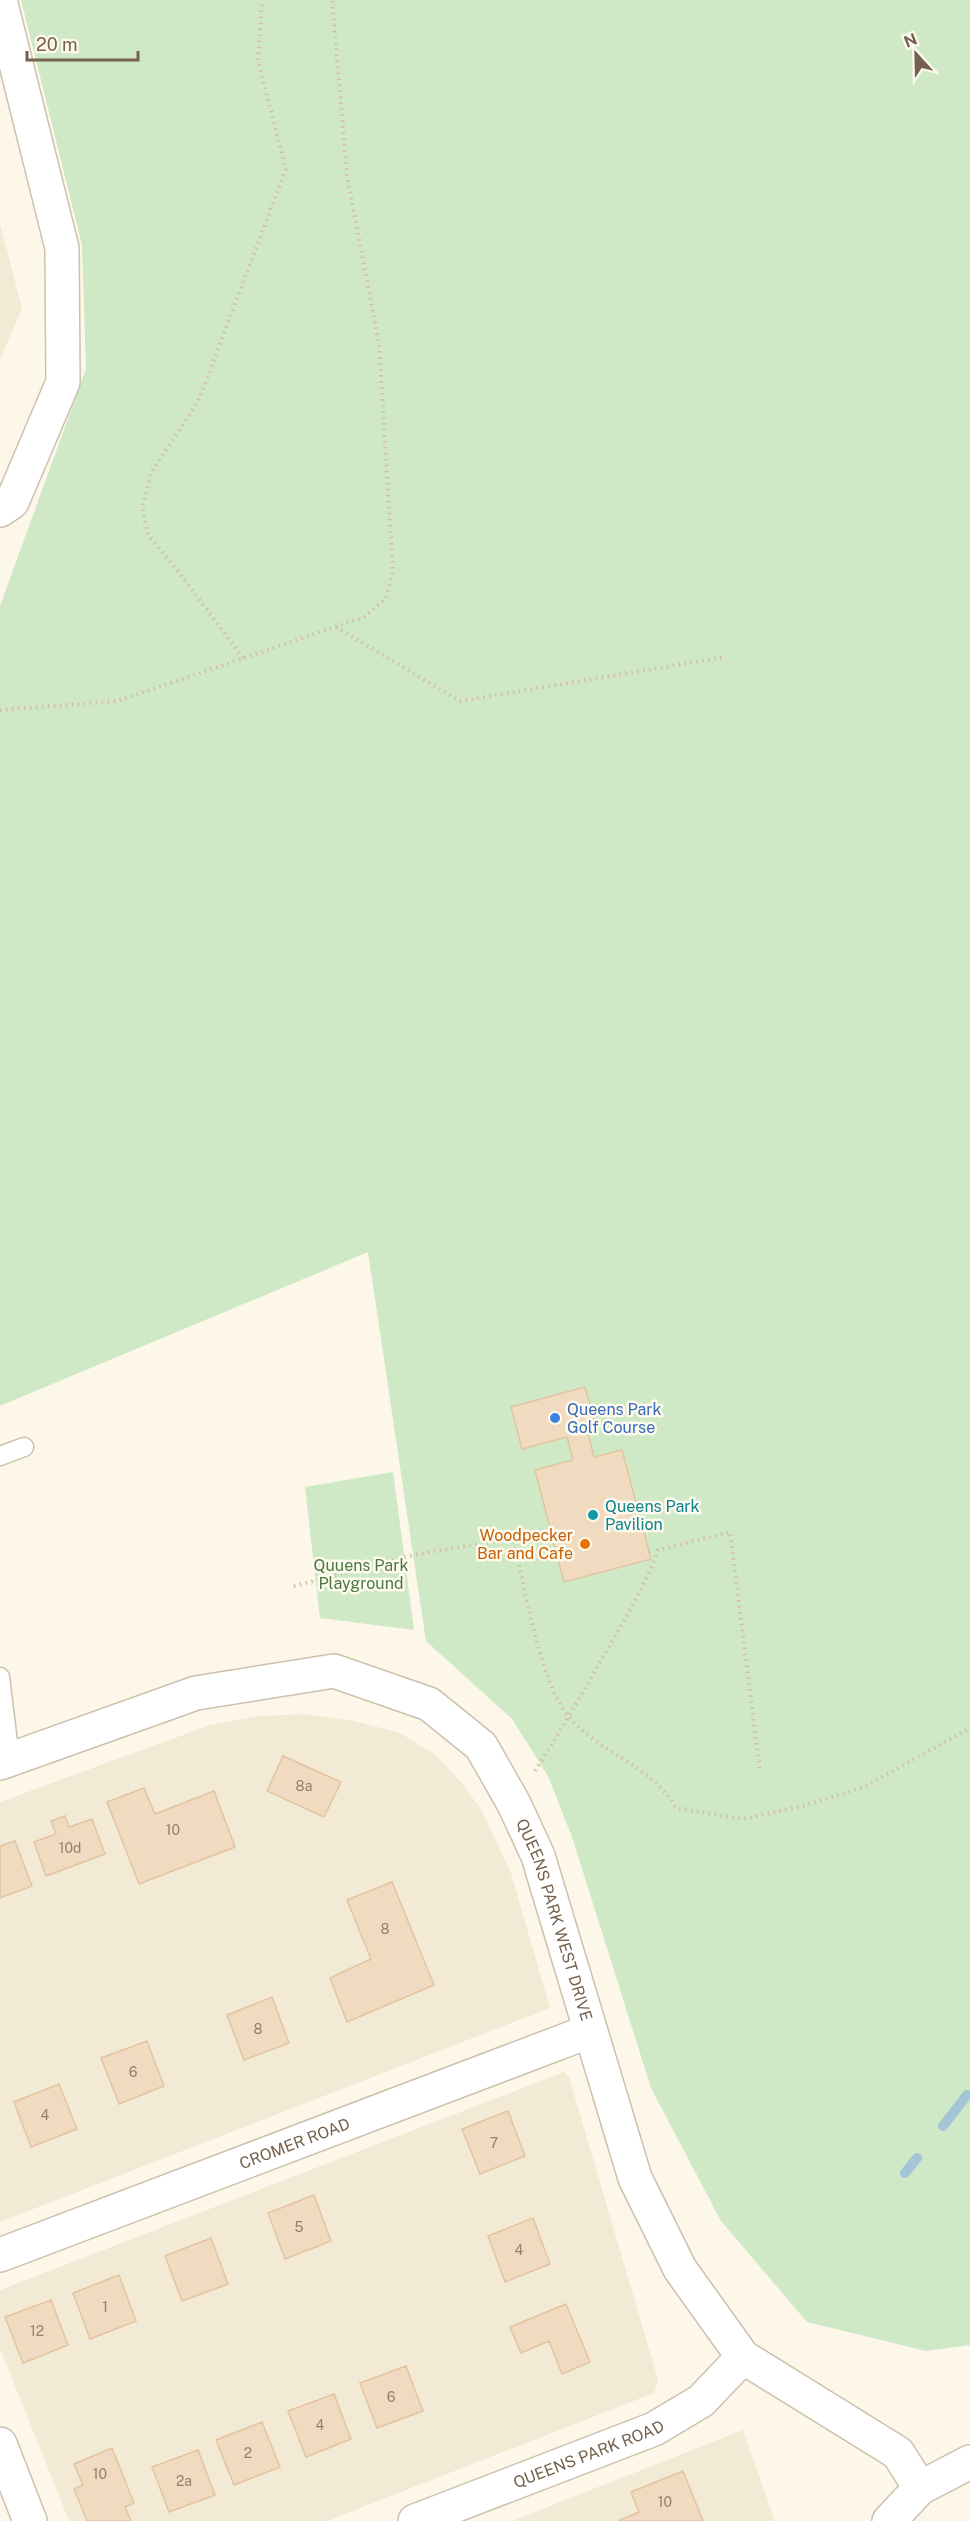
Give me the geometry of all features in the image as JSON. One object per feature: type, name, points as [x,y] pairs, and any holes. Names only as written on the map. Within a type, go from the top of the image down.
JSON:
[{"type":"street","points":[[0,0],[62,248],[63,382],[12,502],[0,510]]},
{"type":"street","name":"QUEENS PARK WEST DRIVE","points":[[5,1761],[196,1693],[334,1671],[429,1704],[481,1746],[514,1804],[538,1856],[634,2178],[680,2269],[743,2357],[898,2453],[920,2488]]},
{"type":"street","name":"CROMER ROAD","points":[[0,2256],[590,2031]]},
{"type":"street","name":"QUEENS PARK ROAD","points":[[415,2521],[654,2429],[701,2402],[743,2357]]},
{"type":"street","points":[[0,2444],[30,2521]]},
{"type":"street","points":[[889,2521],[920,2488],[970,2462]]},
{"type":"lane","points":[[0,1456],[24,1447]]},
{"type":"lane","points":[[0,1677],[5,1761]]},
{"type":"path","points":[[243,658],[148,535],[142,508],[152,471],[198,402],[286,169],[258,61],[262,0]]},
{"type":"path","points":[[0,710],[118,700],[364,617],[386,598],[393,571],[379,344],[347,176],[332,0]]},
{"type":"path","points":[[335,627],[460,701],[725,657]]},
{"type":"path","points":[[514,1804],[569,1717],[650,1574],[658,1550],[730,1532],[760,1771]]},
{"type":"path","points":[[294,1586],[414,1555],[513,1538],[545,1669],[556,1697],[569,1717],[652,1780],[668,1794],[676,1808],[742,1819],[803,1806],[864,1787],[970,1728]]},
{"type":"shaded area","points":[[0,224],[22,308],[0,359]]},
{"type":"shaded area","points":[[304,1714],[355,1721],[400,1733],[437,1756],[459,1780],[481,1809],[511,1873],[550,2008],[0,2222],[0,1802],[210,1725],[259,1716]]},
{"type":"shaded area","points":[[564,2072],[569,2077],[657,2376],[658,2382],[654,2393],[327,2521],[69,2521],[0,2349],[0,2290]]},
{"type":"shaded area","points":[[743,2430],[775,2521],[512,2521]]},
{"type":"green space","points":[[21,0],[970,0],[970,2345],[926,2351],[807,2322],[721,2221],[651,2088],[572,1837],[548,1776],[512,1719],[426,1641],[368,1252],[0,1406],[0,606],[86,369],[82,245]]},
{"type":"green space","name":"Quuens Park Playground","points":[[393,1472],[414,1630],[320,1618],[305,1487]]},
{"type":"building","name":"Queens Park Pavilion","points":[[585,1387],[597,1431],[588,1433],[594,1457],[622,1450],[651,1559],[564,1582],[535,1470],[573,1460],[567,1437],[522,1449],[511,1407]]},
{"type":"building","points":[[283,1756],[341,1782],[324,1817],[267,1791]]},
{"type":"building","points":[[144,1788],[155,1814],[214,1791],[235,1847],[139,1884],[107,1802]]},
{"type":"building","points":[[65,1816],[69,1827],[92,1819],[105,1854],[46,1876],[34,1842],[56,1834],[51,1821]]},
{"type":"building","points":[[15,1841],[32,1886],[0,1898],[0,1846]]},
{"type":"building","points":[[392,1882],[434,1985],[347,2022],[330,1978],[371,1959],[347,1900]]},
{"type":"building","points":[[272,1997],[289,2043],[244,2060],[227,2015]]},
{"type":"building","points":[[147,2041],[164,2086],[119,2104],[101,2058]]},
{"type":"building","points":[[59,2084],[77,2129],[31,2147],[14,2102]]},
{"type":"building","points":[[508,2111],[525,2156],[480,2174],[462,2129]]},
{"type":"building","points":[[314,2195],[331,2241],[285,2259],[268,2213]]},
{"type":"building","points":[[533,2218],[550,2264],[505,2282],[488,2236]]},
{"type":"building","points":[[211,2238],[228,2284],[182,2301],[165,2256]]},
{"type":"building","points":[[119,2275],[136,2321],[90,2339],[73,2293]]},
{"type":"building","points":[[51,2300],[68,2345],[23,2363],[5,2317]]},
{"type":"building","points":[[566,2304],[590,2362],[562,2374],[549,2341],[521,2353],[510,2327]]},
{"type":"building","points":[[406,2366],[423,2411],[377,2428],[360,2383]]},
{"type":"building","points":[[334,2394],[351,2439],[306,2457],[288,2411]]},
{"type":"building","points":[[262,2422],[280,2467],[234,2485],[216,2440]]},
{"type":"building","points":[[112,2448],[134,2503],[125,2507],[131,2521],[87,2521],[74,2489],[83,2485],[74,2464]]},
{"type":"building","points":[[198,2450],[215,2495],[169,2512],[152,2467]]},
{"type":"building","points":[[683,2471],[703,2521],[618,2521],[639,2512],[631,2492]]},
{"type":"waterway","points":[[943,2126],[967,2095]]},
{"type":"waterway","points":[[905,2173],[917,2158]]},
{"type":"place","name":"Queens Park Golf Course","points":[[555,1418]]},
{"type":"place","name":"Queens Park Pavilion","points":[[593,1515]]},
{"type":"place","name":"Woodpecker Bar and Cafe","points":[[585,1544]]}]
